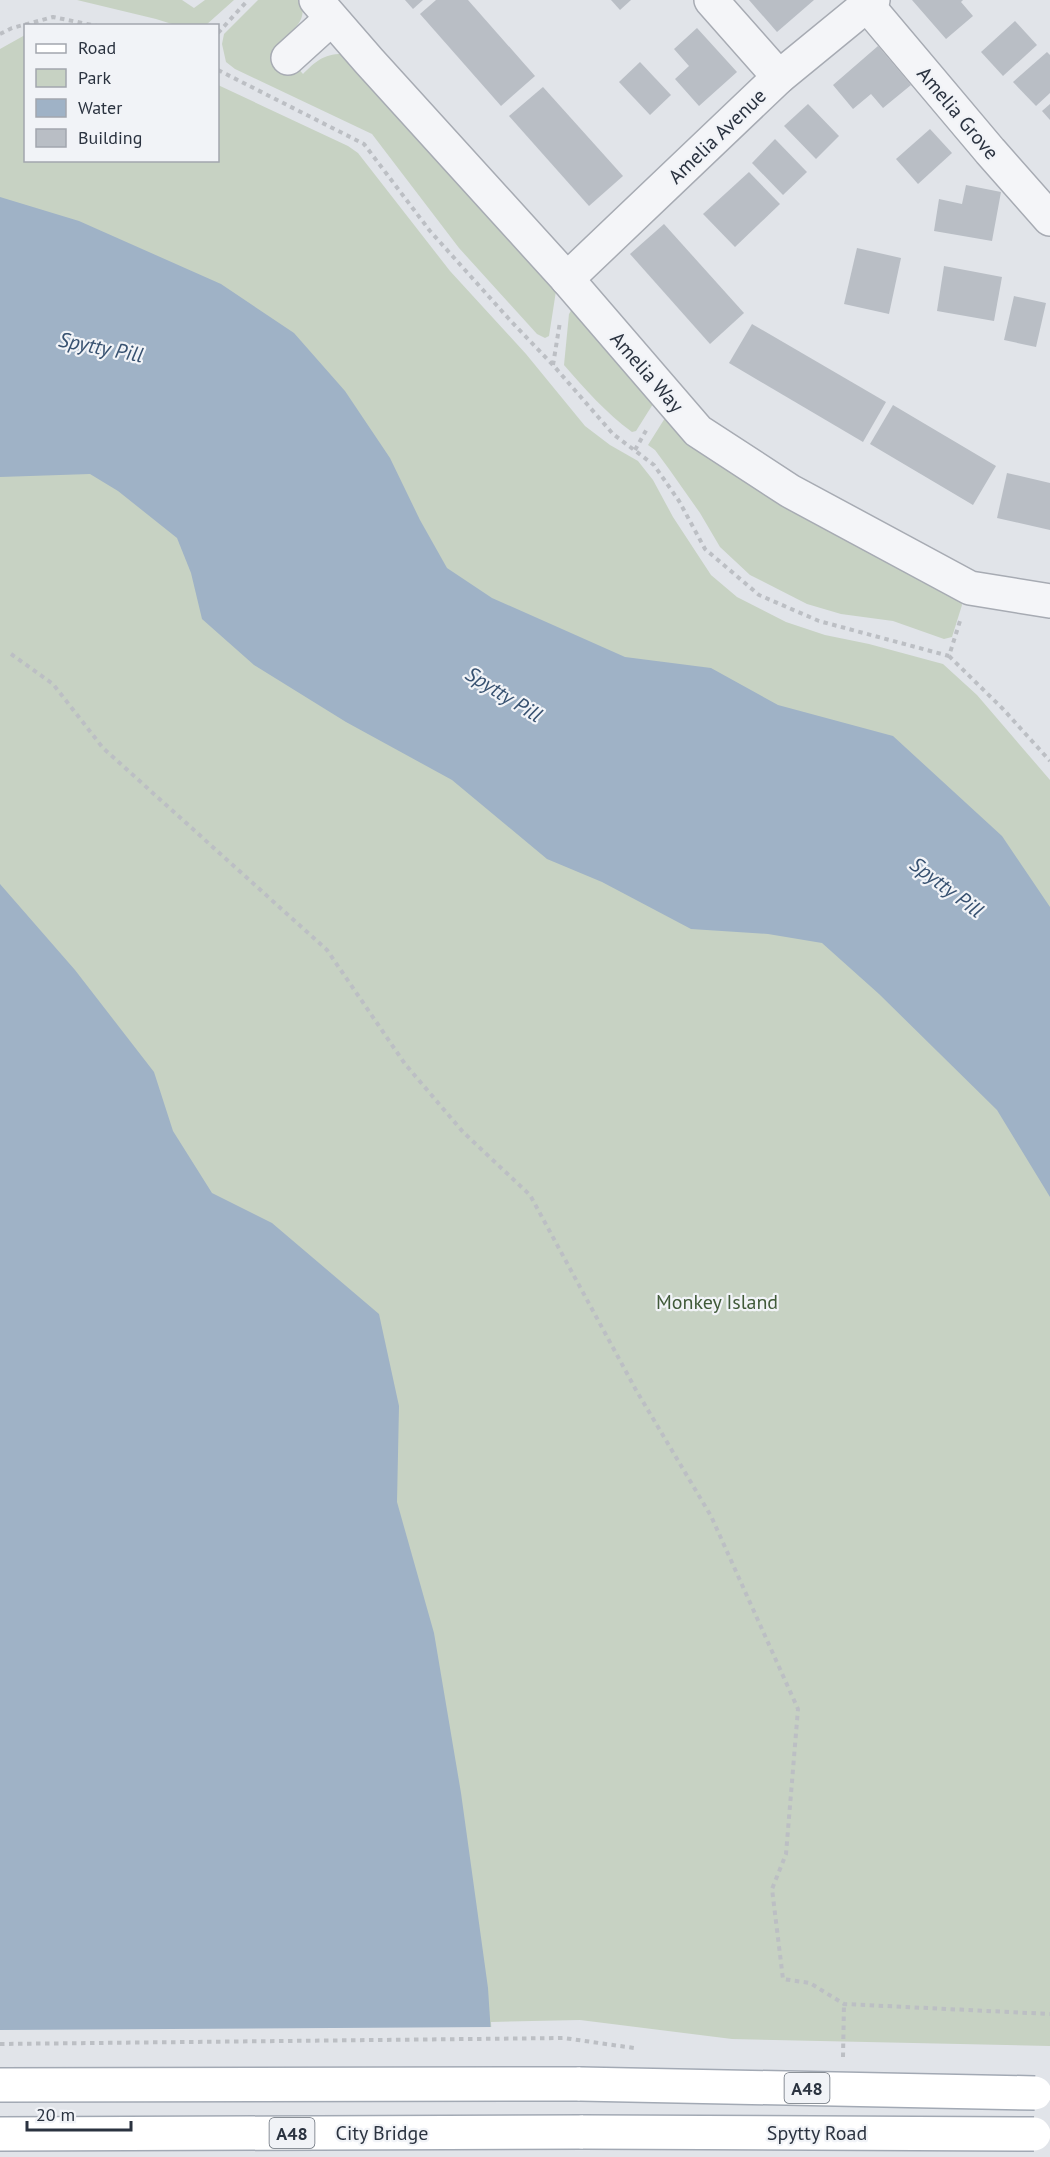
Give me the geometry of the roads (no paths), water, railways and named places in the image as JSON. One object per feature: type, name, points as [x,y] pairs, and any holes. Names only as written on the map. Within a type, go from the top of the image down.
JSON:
[{"type":"main road","name":"A48","points":[[0,2085],[580,2084],[1042,2093]]},
{"type":"main road","name":"City Bridge","points":[[0,2134],[583,2132]]},
{"type":"main road","name":"Spytty Road","points":[[583,2132],[1042,2135]]},
{"type":"street","points":[[711,0],[779,77]]},
{"type":"street","name":"Amelia Avenue","points":[[567,279],[779,77],[870,2]]},
{"type":"street","name":"Amelia Grove","points":[[870,2],[990,151],[1050,219]]},
{"type":"street","name":"Amelia Way","points":[[288,58],[324,10],[567,279],[698,431],[790,491],[970,588],[1050,601]]},
{"type":"water","name":"Spytty Pill","points":[[0,197],[79,221],[221,284],[294,333],[345,391],[390,458],[420,520],[447,568],[492,598],[625,657],[711,668],[778,705],[893,736],[1002,836],[1050,907],[1050,1197],[997,1110],[879,994],[822,943],[768,934],[691,929],[602,882],[547,859],[452,780],[346,722],[254,665],[202,619],[191,573],[177,538],[118,491],[90,474],[0,477]]},
{"type":"water","points":[[0,884],[75,970],[154,1072],[173,1131],[212,1193],[272,1223],[379,1314],[399,1406],[397,1502],[434,1633],[461,1793],[488,1988],[499,2157],[0,2157]]},
{"type":"park label","name":"Monkey Island","points":[[717,1302]]}]
